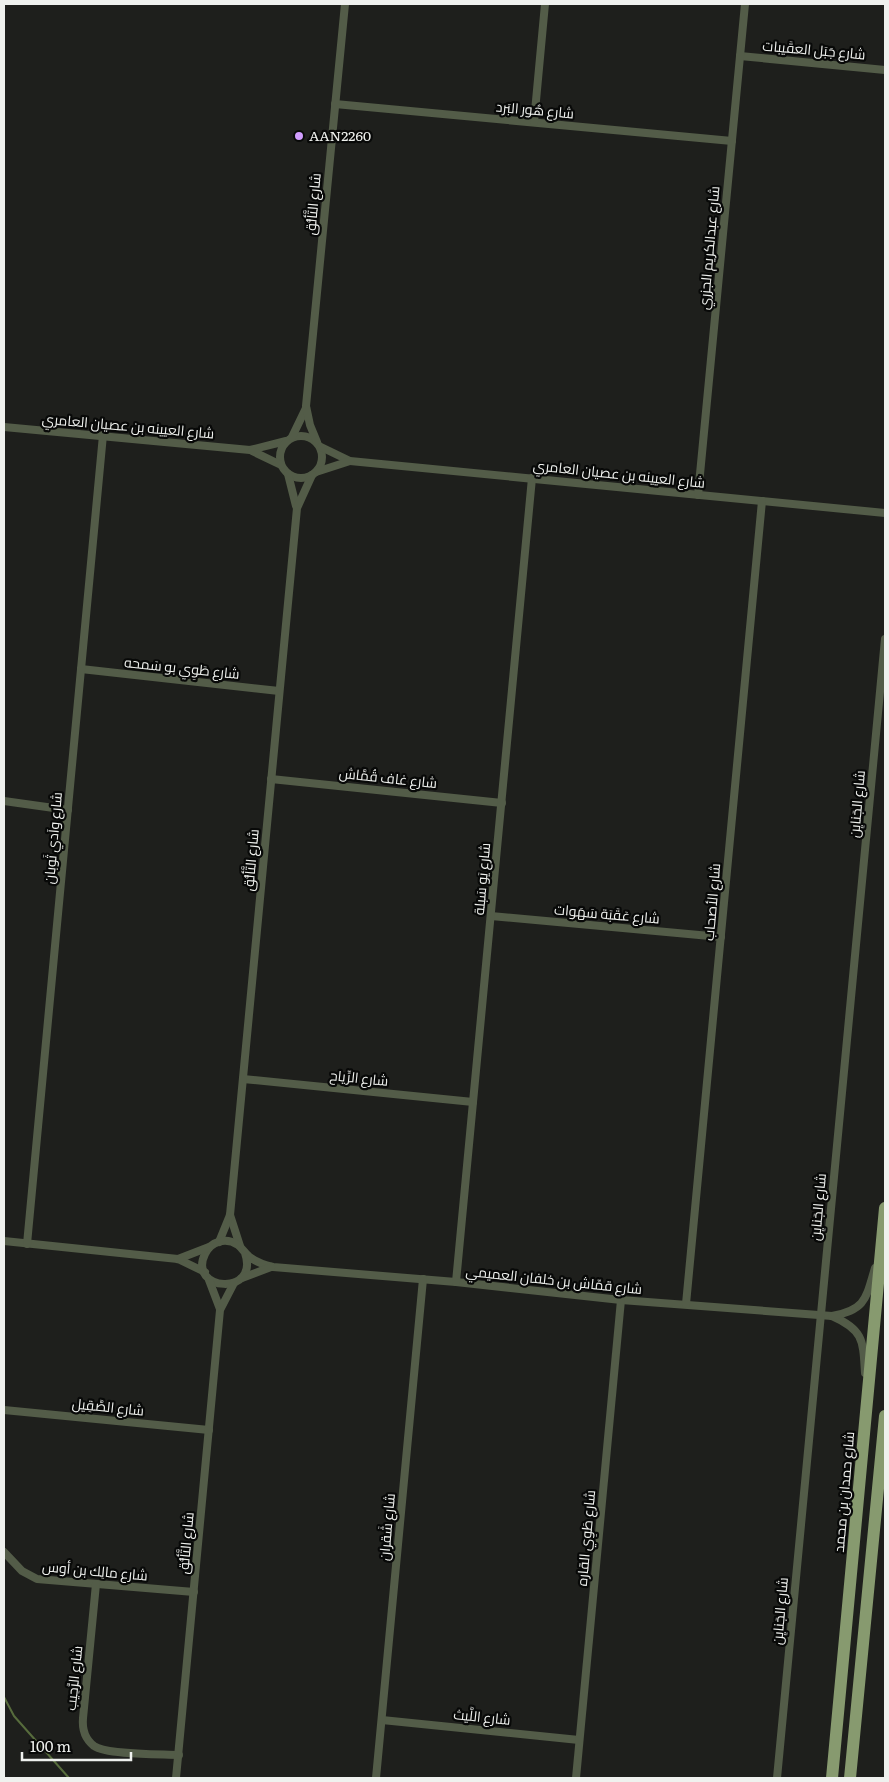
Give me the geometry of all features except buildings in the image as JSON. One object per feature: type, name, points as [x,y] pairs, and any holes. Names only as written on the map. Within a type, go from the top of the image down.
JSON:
[{"type":"main road","name":"شارع حمدان بن محمد","points":[[832,1778],[885,1208]]},
{"type":"main road","points":[[850,1778],[885,1416]]},
{"type":"street","name":"شارع التَّألُّق","points":[[319,445],[310,425],[306,406],[345,4]]},
{"type":"street","points":[[534,122],[545,4]]},
{"type":"street","name":"شارع عبدالكريم الجزري","points":[[698,495],[744,4]]},
{"type":"street","name":"شارع جَبَل العقَيبات","points":[[740,56],[885,70]]},
{"type":"street","name":"شارع هُور البَرد","points":[[335,104],[732,141]]},
{"type":"street","name":"شارع التَّألُّق","points":[[289,439],[306,406]]},
{"type":"street","name":"شارع العيينه بن عصيان العامري","points":[[4,427],[250,450],[281,465]]},
{"type":"street","name":"شارع واَدي ثَوبان","points":[[27,1244],[103,436]]},
{"type":"street","points":[[308,436],[319,445],[322,461],[314,474],[302,478],[288,474],[281,465],[280,455],[289,439],[308,436]]},
{"type":"street","name":"شارع العيينه بن عصيان العامري","points":[[250,450],[289,439]]},
{"type":"street","name":"شارع العيينه بن عصيان العامري","points":[[319,445],[350,460],[885,513]]},
{"type":"street","name":"شارع العيينه بن عصيان العامري","points":[[314,474],[350,460]]},
{"type":"street","name":"شارع التَّألُّق","points":[[219,1242],[230,1215],[297,508],[288,474]]},
{"type":"street","name":"شارع التَّألُّق","points":[[297,508],[314,474]]},
{"type":"street","name":"شارع يَو سَبلة","points":[[456,1282],[532,478]]},
{"type":"street","name":"شارع الأصحاب","points":[[686,1304],[762,501]]},
{"type":"street","name":"شارع الجَنايِن","points":[[777,1778],[885,639]]},
{"type":"street","name":"شارع طَوِي بو سَمحه","points":[[81,669],[279,691]]},
{"type":"street","name":"شارع غاف قُمَّاش","points":[[271,778],[502,803]]},
{"type":"street","points":[[4,801],[68,810]]},
{"type":"street","name":"شارع عَقَبَة سَهَوات","points":[[491,916],[721,937]]},
{"type":"street","name":"شارع الرِّياح","points":[[242,1078],[473,1102]]},
{"type":"street","name":"شارع التَّألُّق","points":[[230,1215],[242,1250]]},
{"type":"street","points":[[4,1241],[178,1259],[220,1285],[234,1283],[241,1278],[246,1269],[242,1250],[228,1241],[219,1242],[178,1259]]},
{"type":"street","points":[[206,1275],[203,1262],[209,1247]]},
{"type":"street","name":"شارع قمّاش بن خلفان العميمي","points":[[242,1250],[258,1262],[273,1267],[456,1282],[621,1300],[832,1316],[850,1324],[861,1337],[868,1396]]},
{"type":"street","name":"شارع قمّاش بن خلفان العميمي","points":[[832,1316],[849,1312],[862,1303],[868,1292],[881,1251]]},
{"type":"street","name":"شارع قمّاش بن خلفان العميمي","points":[[241,1278],[273,1267]]},
{"type":"street","name":"شارع التَّألُّق","points":[[206,1275],[220,1310]]},
{"type":"street","name":"شارع شَقران","points":[[376,1778],[423,1279]]},
{"type":"street","name":"شارع التَّألُّق","points":[[176,1778],[220,1310],[234,1283]]},
{"type":"street","name":"شارع طَوِي القاره","points":[[576,1778],[621,1300]]},
{"type":"street","name":"شارع الصَّقِيل","points":[[4,1410],[209,1430]]},
{"type":"street","name":"شارع مالِك بن أوس","points":[[4,1552],[22,1571],[37,1579],[194,1592]]},
{"type":"street","name":"شارع الرَّحِيب","points":[[96,1584],[82,1718],[86,1737],[94,1746],[106,1750],[178,1755]]},
{"type":"street","name":"شارع اللَّيث","points":[[382,1720],[579,1740]]},
{"type":"waterway","points":[[4,1697],[14,1716],[69,1778]]},
{"type":"place","name":"AAN2260","points":[[299,136]]}]
